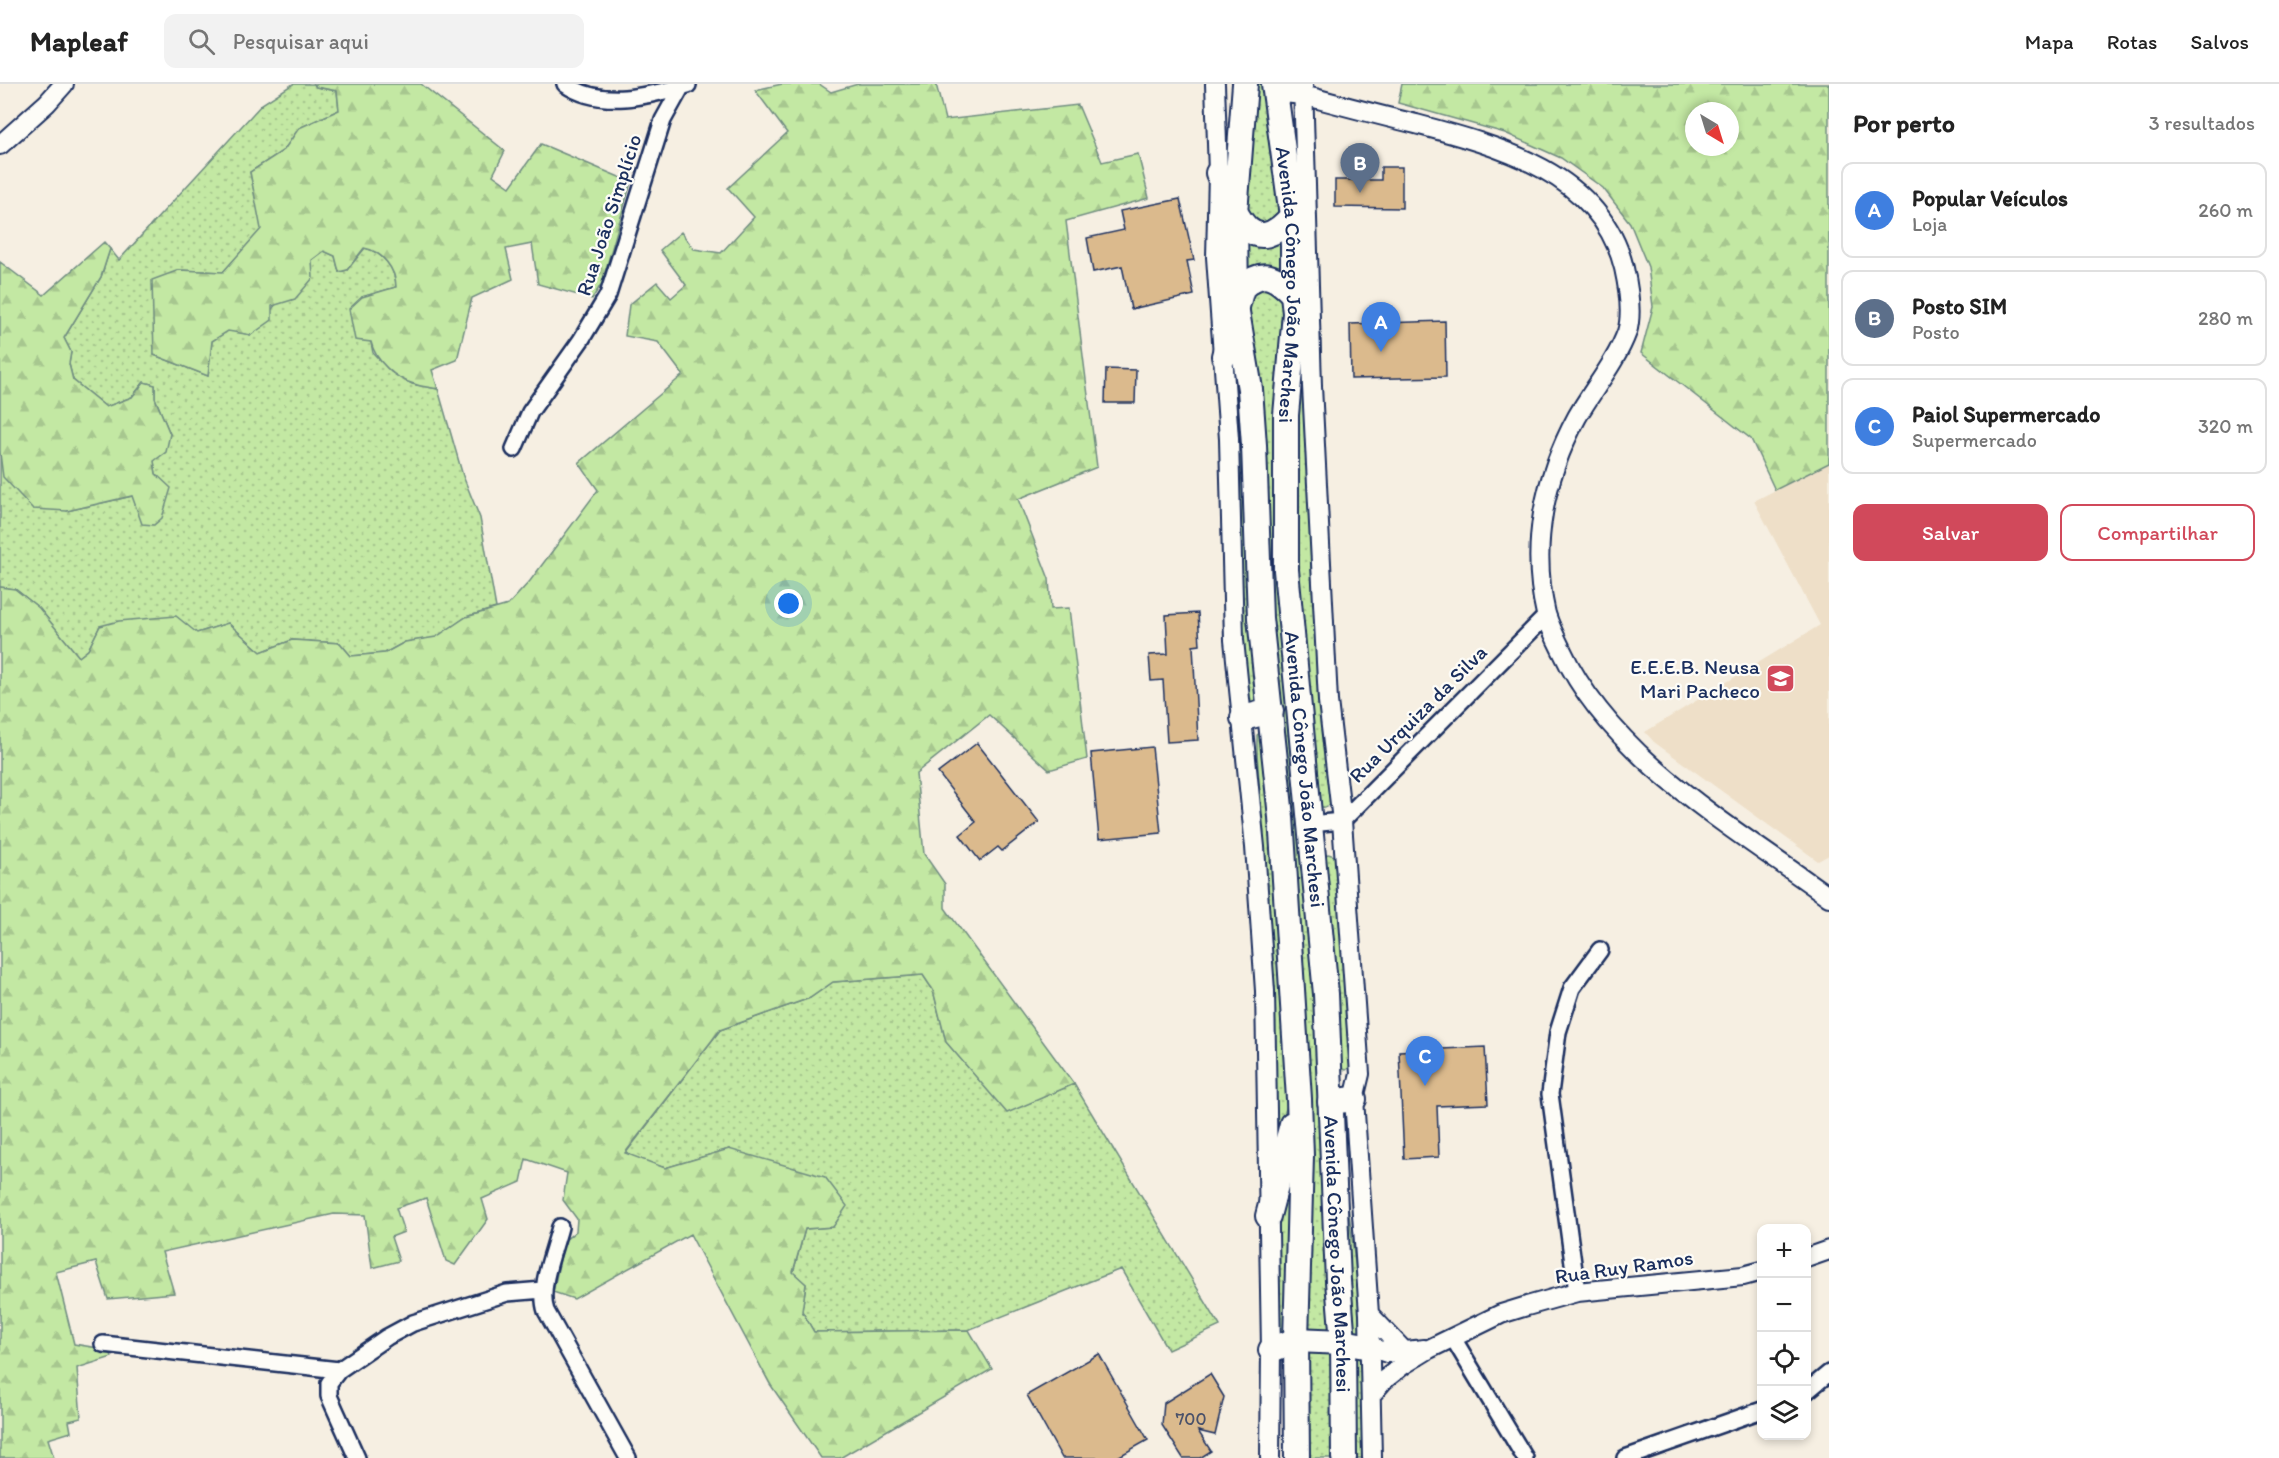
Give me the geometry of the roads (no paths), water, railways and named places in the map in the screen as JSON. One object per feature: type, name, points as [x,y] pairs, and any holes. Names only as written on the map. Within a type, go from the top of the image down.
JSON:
[{"type":"main road","name":"Avenida Cônego João Marchesi","points":[[1245,84],[1235,213],[1236,306],[1250,389],[1260,618],[1282,829],[1299,1099],[1301,1156],[1296,1340],[1297,1458]]},
{"type":"main road","name":"Avenida Cônego João Marchesi","points":[[1274,88],[1292,216],[1295,313],[1286,415],[1286,570],[1326,994],[1338,1281],[1343,1342],[1344,1458]]},
{"type":"main road","points":[[1218,173],[1235,213],[1243,225],[1259,236],[1270,235],[1281,229],[1292,216]]},
{"type":"main road","points":[[1224,356],[1242,288],[1261,276],[1271,276],[1280,280],[1293,294]]},
{"type":"main road","points":[[1243,718],[1271,711]]},
{"type":"main road","points":[[1269,1216],[1299,1099]]},
{"type":"main road","points":[[1330,1102],[1354,1099]]},
{"type":"main road","points":[[1271,1350],[1296,1340],[1343,1342],[1370,1347]]},
{"type":"street","points":[[0,145],[47,103],[64,84]]},
{"type":"street","points":[[565,84],[587,95],[607,98],[633,98],[685,85]]},
{"type":"street","points":[[1215,84],[1218,173],[1216,257],[1228,439],[1234,640],[1263,936],[1271,1350],[1267,1456]]},
{"type":"street","name":"Rua João Simplício","points":[[514,449],[530,412],[581,340],[608,295],[663,120],[685,85]]},
{"type":"street","points":[[1274,88],[1303,89],[1480,141],[1531,162],[1575,189],[1602,217],[1619,247],[1626,278],[1629,304],[1627,330],[1562,447],[1551,474],[1543,505],[1540,537],[1540,574],[1547,615],[1567,663],[1579,683],[1601,714],[1628,743],[1685,793],[1829,897]]},
{"type":"street","name":"Avenida Cônego João Marchesi","points":[[1303,89],[1316,493],[1328,701],[1342,821],[1360,1074],[1354,1099],[1369,1314],[1372,1458]]},
{"type":"street","name":"Rua Urquiza da Silva","points":[[1342,821],[1547,615]]},
{"type":"street","points":[[1310,824],[1342,821]]},
{"type":"street","points":[[1577,1292],[1550,1094],[1558,1032],[1572,988],[1600,950]]},
{"type":"street","points":[[560,1227],[543,1290],[542,1302],[628,1458]]},
{"type":"street","points":[[1811,1256],[1829,1250]]},
{"type":"street","name":"Rua Ruy Ramos","points":[[1371,1395],[1396,1370],[1429,1349],[1502,1314],[1577,1292],[1743,1276],[1757,1272]]},
{"type":"street","points":[[357,1458],[329,1396],[329,1383],[339,1370],[387,1337],[413,1323],[507,1293],[543,1290]]},
{"type":"street","points":[[1369,1314],[1405,1352]]},
{"type":"street","points":[[1453,1338],[1525,1458]]},
{"type":"street","points":[[103,1344],[339,1370]]},
{"type":"street","name":"Rua Ruy Ramos","points":[[1370,1347],[1387,1353],[1429,1349]]},
{"type":"street","points":[[1811,1388],[1829,1373]]},
{"type":"street","points":[[1625,1458],[1757,1411]]},
{"type":"place","name":"Posto SIM","points":[[1360,193]]},
{"type":"place","name":"Popular Veículos","points":[[1381,352]]},
{"type":"place","name":"E.E.E.B. Neusa Mari Pacheco","points":[[1781,679]]},
{"type":"place","name":"Paiol Supermercado","points":[[1425,1086]]}]
